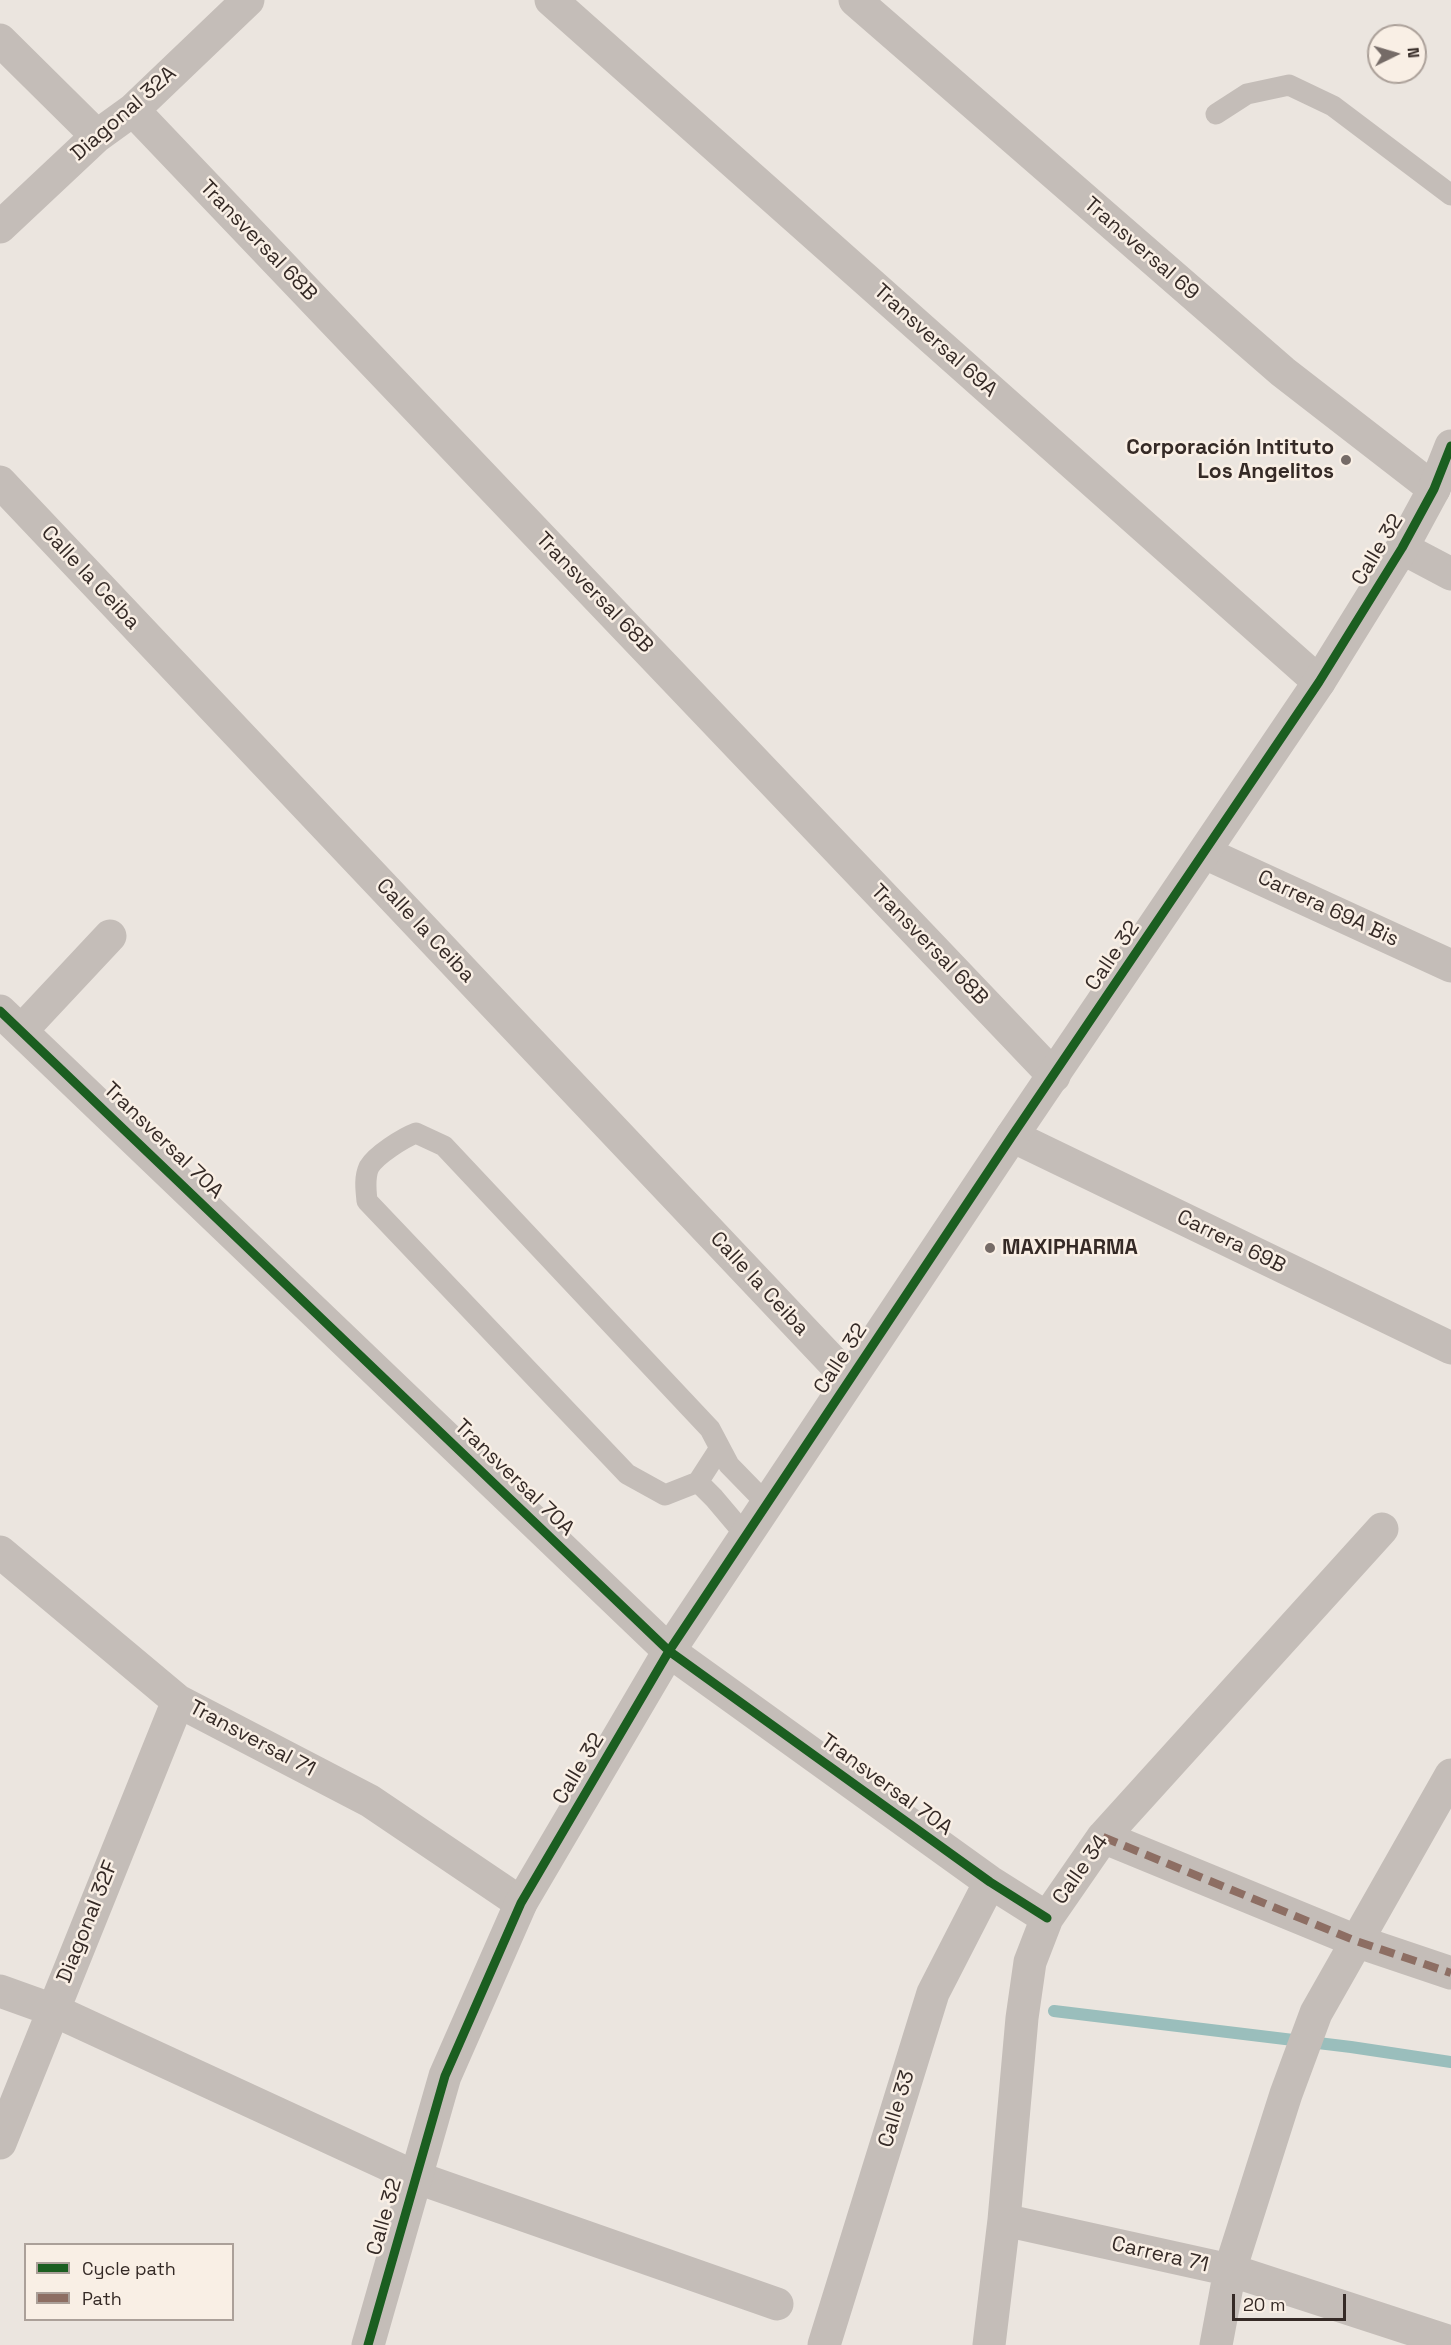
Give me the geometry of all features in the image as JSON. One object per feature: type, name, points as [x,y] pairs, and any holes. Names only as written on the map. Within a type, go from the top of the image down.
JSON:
[{"type":"street","name":"Diagonal 32A","points":[[0,227],[97,136],[133,110],[248,0]]},
{"type":"street","name":"Transversal 69A","points":[[552,0],[1319,682]]},
{"type":"street","name":"Transversal 69","points":[[855,0],[1282,372],[1434,489]]},
{"type":"street","points":[[0,40],[97,136]]},
{"type":"street","name":"Transversal 68B","points":[[133,110],[1054,1076]]},
{"type":"street","name":"Calle 32","points":[[368,2345],[445,2076],[521,1903],[669,1651],[747,1538],[849,1379],[1012,1136],[1319,682],[1402,548],[1434,489],[1451,446]]},
{"type":"street","name":"Calle la Ceiba","points":[[0,482],[849,1379]]},
{"type":"street","points":[[1402,548],[1451,574]]},
{"type":"street","name":"Carrera 69A Bis","points":[[1205,853],[1451,966]]},
{"type":"street","points":[[11,1021],[110,936]]},
{"type":"street","name":"Transversal 70A","points":[[11,1021],[669,1651],[990,1882],[1047,1918]]},
{"type":"street","name":"Carrera 69B","points":[[1012,1136],[1451,1348]]},
{"type":"street","name":"Calle 34","points":[[988,2345],[1004,2220],[1022,2018],[1030,1962],[1047,1918],[1103,1837],[1382,1529]]},
{"type":"street","name":"Transversal 71","points":[[0,1552],[178,1701],[370,1801],[521,1903]]},
{"type":"street","name":"Diagonal 32F","points":[[0,2143],[178,1701]]},
{"type":"street","points":[[1216,2345],[1230,2270],[1286,2094],[1316,2013],[1451,1775]]},
{"type":"street","points":[[1103,1837],[1356,1941],[1451,1973]]},
{"type":"street","name":"Calle 33","points":[[824,2345],[933,1993],[990,1882]]},
{"type":"street","points":[[0,1991],[53,2010],[415,2177],[777,2304]]},
{"type":"street","name":"Carrera 71","points":[[1004,2220],[1230,2270],[1451,2342]]},
{"type":"lane","points":[[1216,114],[1247,94],[1289,85],[1332,106],[1451,195]]},
{"type":"lane","points":[[720,1448],[699,1482],[665,1495],[627,1473],[367,1201],[365,1183],[370,1166],[400,1139],[416,1133],[444,1146],[710,1429],[729,1465],[768,1505]]},
{"type":"lane","points":[[699,1482],[747,1538]]},
{"type":"waterway","points":[[1054,2011],[1351,2047],[1451,2062]]},
{"type":"marked path","points":[[1103,1837],[1356,1941],[1451,1973]]},
{"type":"cycle path","points":[[368,2345],[445,2076],[521,1903],[669,1651],[1012,1136],[1319,682],[1402,548],[1434,489],[1451,446]]},
{"type":"cycle path","points":[[0,1011],[669,1651],[990,1882],[1047,1918]]},
{"type":"place","name":"Corporación Intituto Los Angelitos","points":[[1346,460]]},
{"type":"place","name":"MAXIPHARMA","points":[[990,1248]]}]
